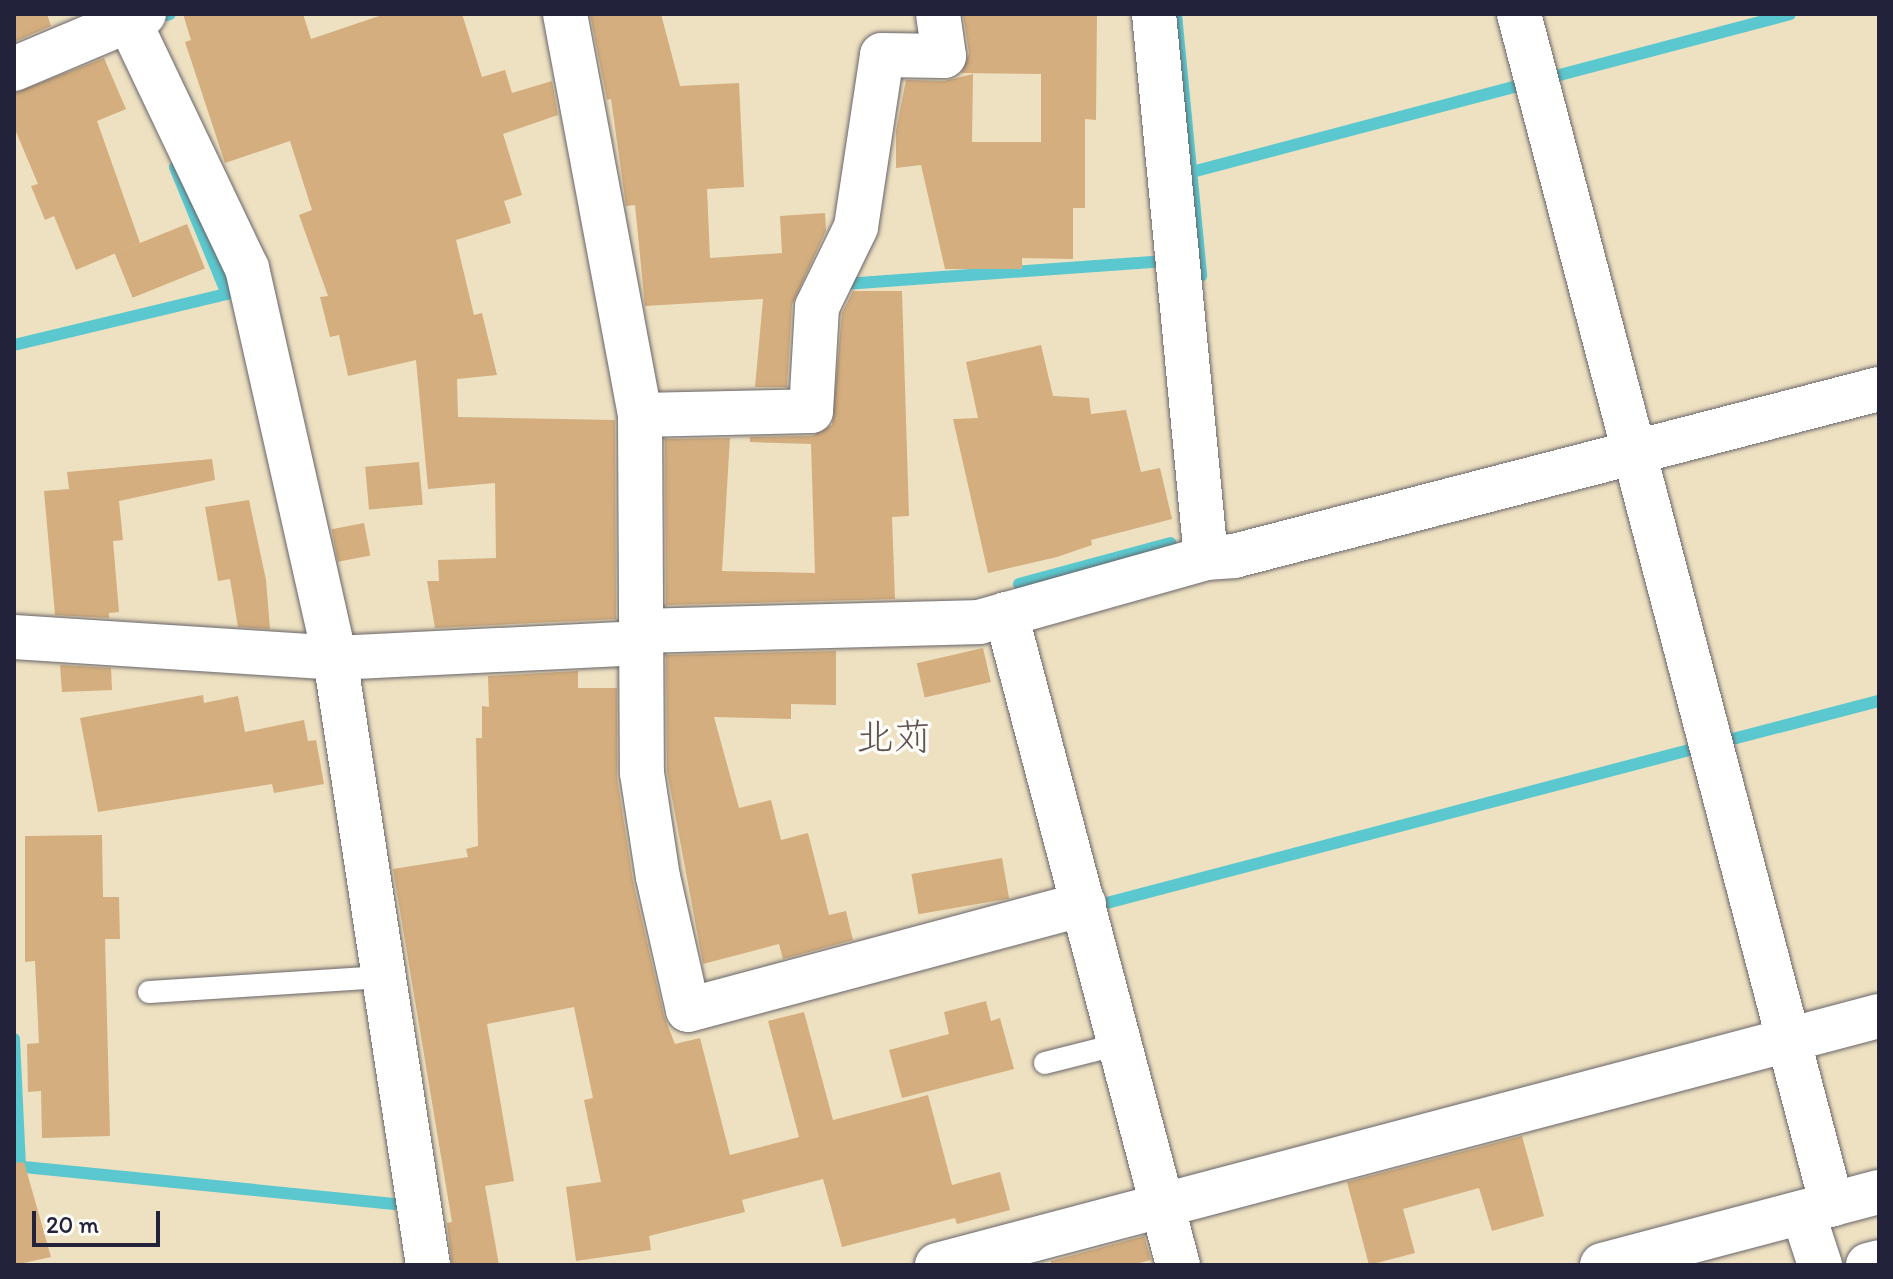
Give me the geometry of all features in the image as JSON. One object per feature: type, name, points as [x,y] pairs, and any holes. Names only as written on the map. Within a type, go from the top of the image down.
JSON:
[{"type":"street","points":[[565,14],[640,415],[642,773],[658,877],[688,1010],[1084,904]]},
{"type":"street","points":[[640,415],[811,411],[817,307],[856,227],[882,55],[944,56],[938,14]]},
{"type":"street","points":[[1154,14],[1206,558]]},
{"type":"street","points":[[1519,14],[1788,1040],[1818,1209],[1820,1265]]},
{"type":"street","points":[[14,69],[136,18],[247,268],[335,658],[428,1265]]},
{"type":"street","points":[[14,637],[335,658],[642,637],[979,622],[1206,558],[1234,556],[1879,389]]},
{"type":"street","points":[[1006,614],[1178,1265]]},
{"type":"street","points":[[937,1265],[1879,1016]]},
{"type":"street","points":[[1602,1265],[1879,1192]]},
{"type":"street","points":[[1868,1265],[1879,1262]]},
{"type":"lane","points":[[149,992],[383,977]]},
{"type":"lane","points":[[1045,1063],[1120,1044]]},
{"type":"building","points":[[14,14],[47,14],[51,26],[14,42]]},
{"type":"building","points":[[183,14],[303,14],[311,39],[385,14],[462,14],[482,77],[505,70],[512,93],[552,81],[558,115],[503,134],[522,195],[504,201],[511,223],[456,240],[474,315],[482,313],[497,375],[457,379],[458,417],[615,420],[616,619],[435,628],[427,581],[439,581],[438,560],[496,558],[495,483],[428,489],[416,360],[348,376],[339,335],[330,337],[320,297],[328,296],[299,215],[312,210],[290,141],[225,163],[185,42],[191,40]]},
{"type":"building","points":[[590,14],[661,14],[680,86],[739,83],[744,187],[707,189],[710,258],[782,253],[780,216],[825,213],[826,231],[792,305],[787,387],[755,387],[763,299],[645,306],[635,205],[626,206],[611,99],[607,100]]},
{"type":"building","points":[[963,14],[1097,14],[1096,120],[1085,119],[1085,208],[1073,208],[1073,259],[1022,258],[1022,269],[945,269],[921,165],[896,168],[896,131],[906,80],[944,81],[973,74],[972,142],[1041,142],[1041,74],[961,73],[969,53]]},
{"type":"building","points":[[104,58],[126,109],[97,121],[140,243],[76,270],[54,216],[45,220],[31,186],[38,184],[14,127],[14,93]]},
{"type":"building","points":[[187,224],[205,269],[133,298],[115,253]]},
{"type":"building","points":[[853,291],[902,291],[909,516],[892,517],[895,599],[666,605],[665,439],[730,438],[722,571],[815,573],[811,444],[750,442],[750,437],[812,436],[832,425],[842,313]]},
{"type":"building","points":[[1041,345],[1053,396],[1089,398],[1091,414],[1126,410],[1141,472],[1160,468],[1172,519],[1091,540],[1092,545],[1057,557],[988,573],[953,419],[978,418],[966,362]]},
{"type":"building","points":[[212,459],[215,480],[119,501],[123,540],[113,541],[119,612],[109,613],[109,618],[55,615],[44,491],[69,489],[67,472]]},
{"type":"building","points":[[419,462],[423,505],[369,510],[365,467]]},
{"type":"building","points":[[249,500],[266,580],[270,629],[238,627],[230,579],[218,581],[205,507]]},
{"type":"building","points":[[364,523],[370,555],[338,562],[332,529]]},
{"type":"building","points":[[983,648],[991,682],[925,697],[917,663]]},
{"type":"building","points":[[836,651],[836,705],[791,704],[791,719],[714,717],[739,808],[771,800],[781,840],[808,833],[829,915],[846,911],[853,940],[783,959],[779,944],[703,964],[667,771],[666,655]]},
{"type":"building","points":[[60,665],[111,668],[112,690],[62,692]]},
{"type":"building","points":[[578,671],[578,688],[617,688],[617,777],[633,881],[664,1016],[675,1044],[700,1038],[730,1155],[799,1137],[768,1021],[804,1012],[833,1120],[928,1095],[952,1185],[1000,1172],[1010,1210],[957,1224],[955,1218],[842,1247],[823,1179],[742,1200],[745,1212],[649,1236],[651,1250],[576,1261],[566,1187],[601,1182],[584,1100],[593,1098],[574,1007],[487,1024],[514,1181],[485,1186],[499,1265],[452,1265],[447,1223],[452,1222],[393,869],[468,857],[466,849],[478,846],[476,738],[482,738],[482,706],[489,707],[488,676]]},
{"type":"building","points":[[203,695],[204,703],[238,696],[245,732],[304,720],[308,741],[316,740],[324,784],[274,793],[272,784],[98,812],[80,718]]},
{"type":"building","points":[[102,835],[103,897],[119,897],[120,939],[105,939],[110,1136],[42,1138],[41,1091],[28,1092],[27,1044],[39,1043],[35,961],[25,962],[25,836]]},
{"type":"building","points":[[1002,858],[1009,898],[919,914],[911,874]]},
{"type":"building","points":[[986,1001],[991,1021],[1000,1018],[1014,1069],[902,1098],[889,1050],[949,1034],[944,1012]]},
{"type":"building","points":[[1522,1136],[1544,1216],[1492,1231],[1479,1188],[1403,1209],[1415,1253],[1369,1265],[1347,1182]]},
{"type":"building","points":[[24,1162],[51,1257],[14,1265],[14,1163]]},
{"type":"building","points":[[1144,1236],[1151,1260],[1132,1265],[1051,1265],[1051,1261]]},
{"type":"waterway","points":[[1176,14],[1201,276]]},
{"type":"waterway","points":[[1552,77],[1790,14]]},
{"type":"waterway","points":[[1192,172],[1522,85]]},
{"type":"waterway","points":[[14,345],[227,294],[175,167]]},
{"type":"waterway","points":[[845,284],[1155,262]]},
{"type":"waterway","points":[[1019,584],[1171,543]]},
{"type":"waterway","points":[[1725,741],[1879,701]]},
{"type":"waterway","points":[[1103,904],[1693,749]]},
{"type":"waterway","points":[[14,1039],[20,1165]]},
{"type":"waterway","points":[[14,1166],[394,1204]]},
{"type":"district","name":"北苅","points":[[894,738]]}]
